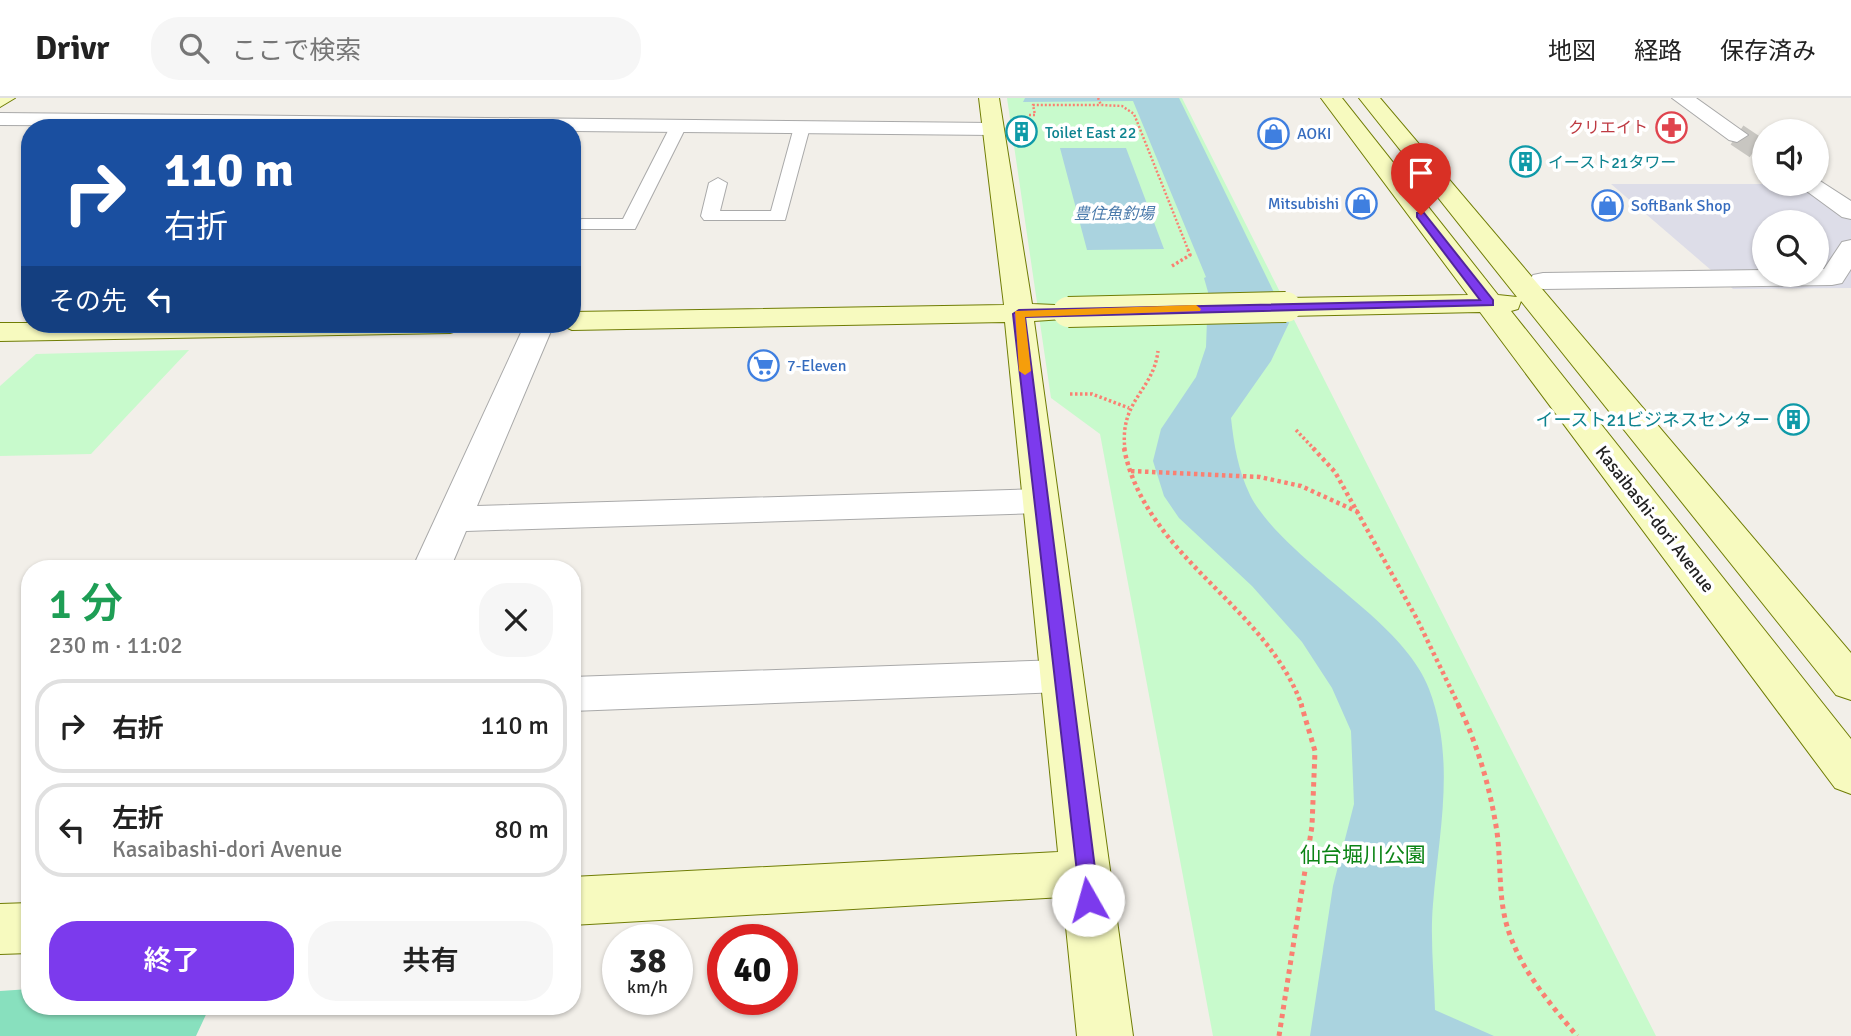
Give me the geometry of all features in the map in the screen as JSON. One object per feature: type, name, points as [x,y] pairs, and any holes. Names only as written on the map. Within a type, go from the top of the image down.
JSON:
[{"type":"street","points":[[0,101],[5,98]]},
{"type":"street","name":"Kasaibashi-dori Avenue","points":[[1331,98],[1851,774]]},
{"type":"street","points":[[1369,98],[1541,292],[1851,683]]},
{"type":"street","points":[[1682,98],[1737,135]]},
{"type":"street","points":[[581,123],[692,119],[802,127],[991,114],[1019,314],[1039,501],[1105,1036]]},
{"type":"street","points":[[0,118],[63,119]]},
{"type":"street","points":[[1827,196],[1851,212]]},
{"type":"street","points":[[581,321],[1488,303],[1541,292],[1832,277],[1851,248]]},
{"type":"street","points":[[0,332],[21,332]]},
{"type":"street","points":[[435,560],[536,333]]},
{"type":"street","points":[[454,519],[1039,501]]},
{"type":"street","points":[[581,694],[1061,676]]},
{"type":"street","points":[[581,901],[1085,873]]},
{"type":"street","points":[[0,929],[21,928]]},
{"type":"lane","points":[[582,225],[629,225],[692,119]]},
{"type":"lane","points":[[718,183],[710,216],[779,216],[802,127]]},
{"type":"path","points":[[991,114],[1035,115],[1033,105],[1099,102],[1122,106],[1134,114],[1190,255],[1169,269]]},
{"type":"path","points":[[1157,342],[1158,355],[1150,378],[1129,408],[1124,432],[1139,497],[1152,518],[1274,653],[1292,678],[1315,751],[1312,827],[1279,1036]]},
{"type":"path","points":[[1027,393],[1092,394],[1129,408]]},
{"type":"path","points":[[1296,430],[1335,472],[1417,619],[1476,742],[1488,783],[1497,835],[1498,890],[1511,939],[1541,993],[1577,1036]]},
{"type":"path","points":[[1131,471],[1261,477],[1301,486],[1358,512]]},
{"type":"green space","name":"仙台堀川公園","points":[[1007,98],[1182,98],[1656,1036],[1213,1036],[1100,434],[1051,398]]},
{"type":"green space","points":[[189,350],[91,454],[0,456],[0,386],[36,354]]},
{"type":"green space","points":[[21,990],[21,1015],[206,1015],[196,1036],[0,1036],[0,991]]},
{"type":"shaded area","points":[[1611,184],[1752,184],[1752,196],[1829,196],[1829,192],[1851,205],[1851,288],[1733,289]]},
{"type":"water","points":[[1025,98],[1179,98],[1289,323],[1271,361],[1231,418],[1242,476],[1250,495],[1272,526],[1387,630],[1412,658],[1429,689],[1442,742],[1444,769],[1432,917],[1435,1010],[1494,1036],[1310,1036],[1333,886],[1354,804],[1351,731],[1332,688],[1302,642],[1252,586],[1179,518],[1164,496],[1153,461],[1161,429],[1196,377],[1206,347],[1208,292],[1204,278],[1206,277],[1133,101],[1023,102]]},
{"type":"water","name":"豊住魚釣場","points":[[1060,148],[1126,148],[1164,249],[1087,250]]},
{"type":"tunnel","points":[[1737,135],[1752,145]]},
{"type":"slow traffic","points":[[1025,371],[1019,314],[1196,309]]},
{"type":"place","name":"クリエイト","points":[[1671,127]]},
{"type":"place","name":"Toilet East 22","points":[[1022,132]]},
{"type":"place","name":"AOKI","points":[[1274,133]]},
{"type":"place","name":"イースト21タワー","points":[[1525,162]]},
{"type":"place","name":"Mitsubishi","points":[[1362,203]]},
{"type":"place","name":"SoftBank Shop","points":[[1608,205]]},
{"type":"place","name":"7-Eleven","points":[[764,365]]},
{"type":"place","name":"イースト21ビジネスセンター","points":[[1793,420]]},
{"type":"route","points":[[1088,900],[1019,314],[1488,303],[1421,215]]}]
